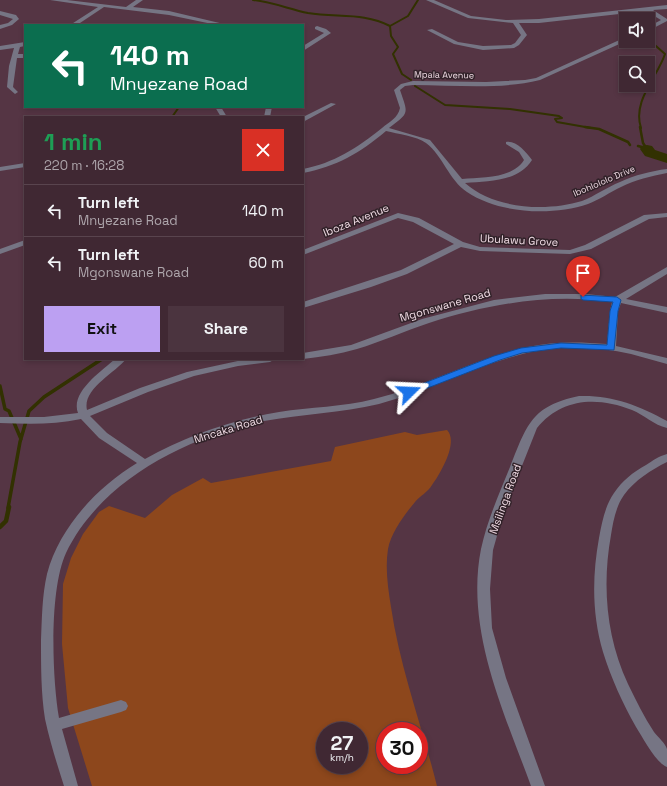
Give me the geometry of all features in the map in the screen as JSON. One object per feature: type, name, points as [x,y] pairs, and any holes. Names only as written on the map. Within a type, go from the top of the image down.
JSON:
[{"type":"street","points":[[53,0],[178,14],[221,24]]},
{"type":"street","points":[[128,8],[140,0]]},
{"type":"street","points":[[429,0],[448,9],[475,18],[492,21],[515,22],[667,7]]},
{"type":"street","points":[[448,0],[448,9]]},
{"type":"street","points":[[75,24],[103,6]]},
{"type":"street","points":[[647,9],[666,20]]},
{"type":"street","points":[[0,13],[14,16],[16,19],[10,24],[0,27]]},
{"type":"street","points":[[655,26],[666,20]]},
{"type":"street","points":[[430,30],[463,45],[505,48],[516,45],[524,35],[515,22]]},
{"type":"street","points":[[304,48],[328,33],[317,28]]},
{"type":"street","name":"Mpala Avenue","points":[[304,171],[324,166],[346,158],[384,129],[402,112],[403,107],[397,90],[403,85],[419,83],[476,84],[525,82],[538,78],[619,42]]},
{"type":"street","points":[[0,48],[24,44]]},
{"type":"street","points":[[15,92],[10,87],[10,76],[17,46]]},
{"type":"street","points":[[14,56],[24,56]]},
{"type":"street","points":[[304,119],[333,104]]},
{"type":"street","name":"Ibohlololo Drive","points":[[384,129],[428,141],[460,181],[477,194],[512,206],[546,208],[561,207],[585,202],[635,178],[667,171]]},
{"type":"street","points":[[460,181],[508,175],[518,172],[523,168],[528,160],[526,156],[508,143]]},
{"type":"street","points":[[0,169],[24,165]]},
{"type":"street","name":"Iboza Avenue","points":[[304,253],[398,215],[416,220],[460,244]]},
{"type":"street","name":"Ubulawu Grove","points":[[460,244],[480,250],[570,252],[588,247],[648,217],[667,215]]},
{"type":"street","points":[[0,252],[24,242]]},
{"type":"street","points":[[304,305],[404,272],[460,244]]},
{"type":"street","points":[[611,348],[614,311],[617,300],[667,270]]},
{"type":"street","name":"Mgonswane Road","points":[[304,356],[354,347],[443,316],[503,301],[549,297],[583,297],[617,300],[667,310]]},
{"type":"street","name":"Mncaka Road","points":[[71,786],[51,711],[47,660],[48,611],[51,584],[60,554],[74,530],[91,507],[114,485],[144,463],[194,439],[219,430],[286,414],[347,408],[376,402],[409,392],[497,358],[521,351],[561,346],[611,348],[634,352],[667,362]]},
{"type":"street","points":[[120,360],[89,390],[82,399],[81,406],[83,415],[88,422],[104,436],[144,463]]},
{"type":"street","points":[[3,420],[56,420],[83,415],[144,390],[187,376],[222,367],[264,360]]},
{"type":"street","name":"Msilinga Road","points":[[538,786],[499,678],[486,628],[484,589],[487,550],[498,511],[532,428],[540,417],[552,407],[580,400],[607,401],[634,408],[667,426]]},
{"type":"street","points":[[667,457],[639,474],[621,491],[612,508],[601,549],[599,595],[602,625],[615,667],[634,712],[667,761]]},
{"type":"street","points":[[54,725],[121,706]]},
{"type":"shaded area","points":[[447,430],[450,435],[451,442],[447,458],[435,480],[398,524],[388,549],[387,578],[395,630],[419,722],[376,722],[376,774],[428,774],[428,753],[437,786],[92,786],[68,708],[62,644],[63,584],[71,558],[83,534],[99,512],[109,506],[145,518],[172,495],[203,478],[211,483],[331,461],[335,447],[405,432],[417,435]]},
{"type":"waterway","points":[[253,0],[267,2],[308,13],[360,17],[390,26]]},
{"type":"waterway","points":[[390,26],[408,16],[418,0]]},
{"type":"waterway","points":[[390,26],[391,36],[398,47],[393,54],[402,74],[411,80]]},
{"type":"waterway","points":[[641,128],[639,118],[640,108],[647,90],[665,54],[655,45]]},
{"type":"waterway","points":[[415,86],[445,105],[510,109],[559,116],[562,118],[555,119],[557,122],[587,127]]},
{"type":"waterway","points":[[173,116],[178,108]]},
{"type":"waterway","points":[[587,127],[599,129],[628,142],[630,145]]},
{"type":"waterway","points":[[587,127],[591,128]]},
{"type":"waterway","points":[[640,127],[643,143],[647,149]]},
{"type":"waterway","points":[[638,146],[646,148]]},
{"type":"waterway","points":[[647,149],[650,153],[667,159]]},
{"type":"waterway","points":[[21,439],[29,411],[44,397],[100,360]]},
{"type":"waterway","points":[[0,386],[5,409],[9,411],[21,439]]},
{"type":"waterway","points":[[8,508],[21,439]]},
{"type":"waterway","points":[[0,527],[6,521],[9,507]]},
{"type":"route","points":[[409,392],[508,354],[534,348],[575,345],[611,348],[614,311],[617,300],[583,297]]}]
